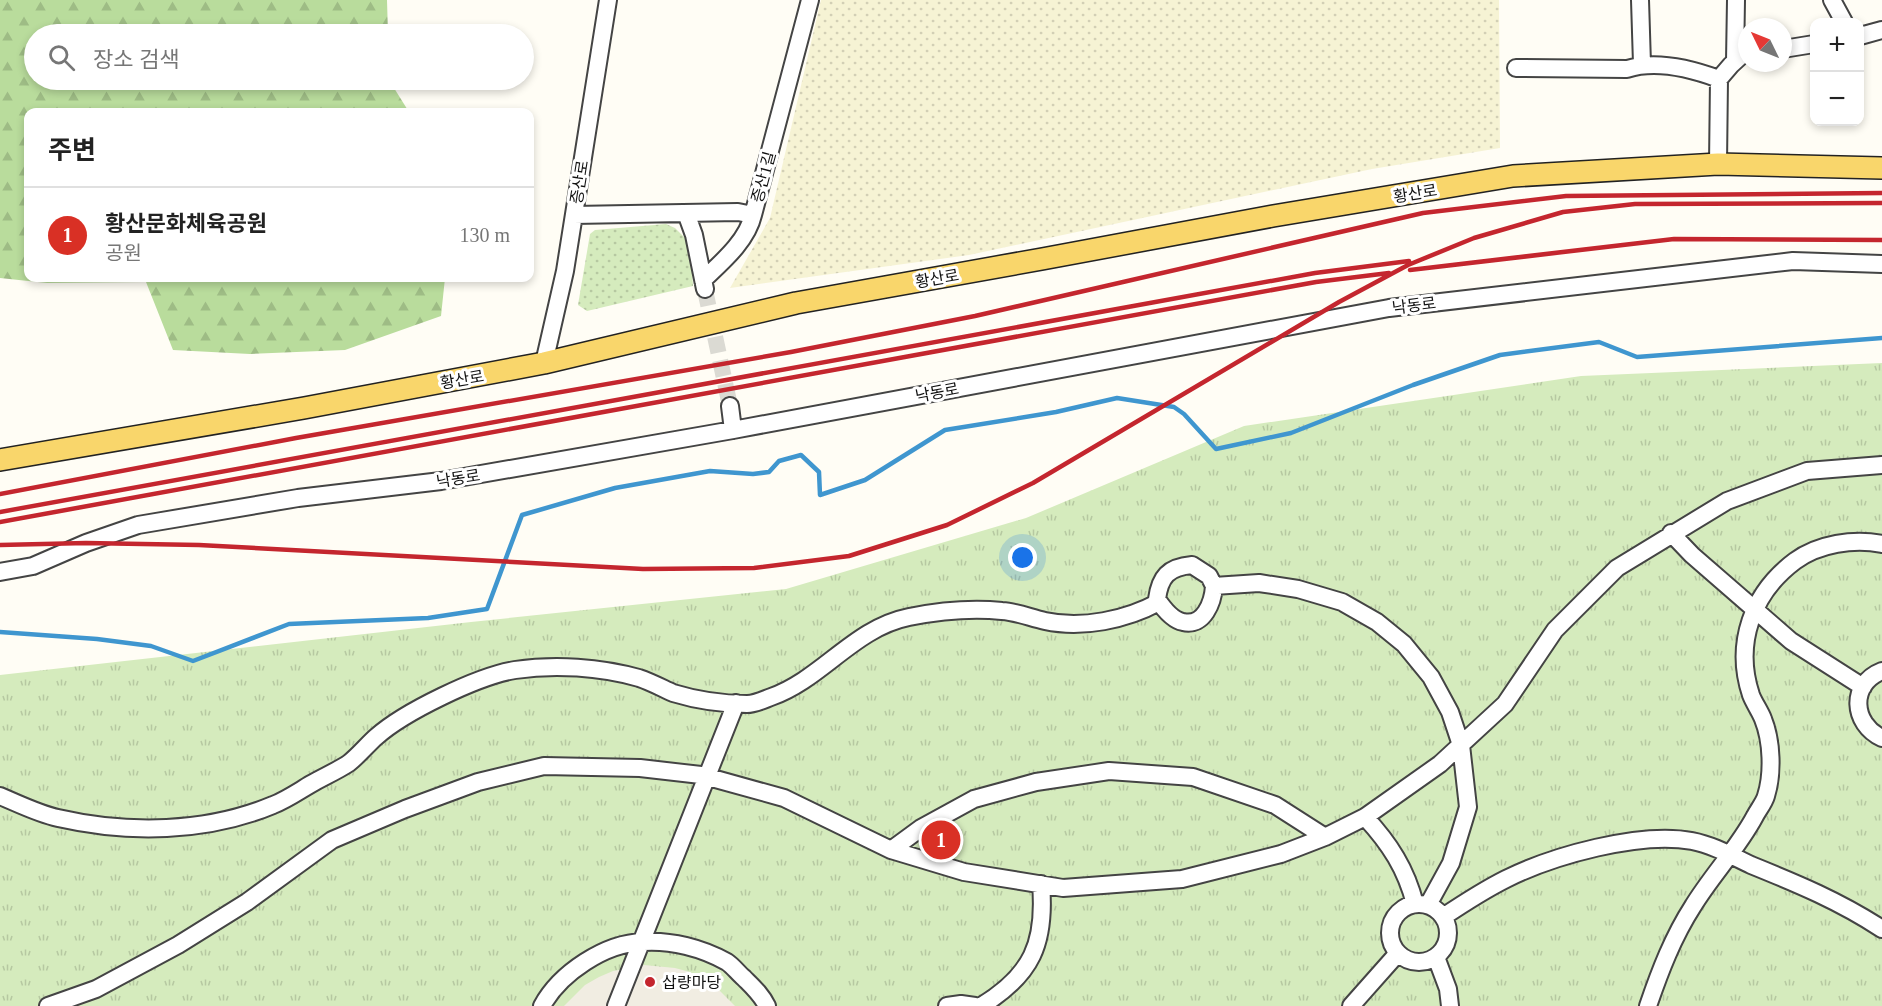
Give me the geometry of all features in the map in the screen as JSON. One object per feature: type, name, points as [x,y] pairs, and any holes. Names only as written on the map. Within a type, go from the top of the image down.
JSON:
[{"type":"main road","name":"황산로","points":[[0,460],[292,410],[544,363],[796,303],[1042,260],[1284,214],[1513,176],[1718,164],[1882,168]]},
{"type":"street","name":"증산로","points":[[544,363],[565,271],[608,0]]},
{"type":"street","name":"증산1길","points":[[574,215],[738,212],[753,215],[810,0]]},
{"type":"street","points":[[1640,0],[1642,64]]},
{"type":"street","points":[[1736,0],[1738,23]]},
{"type":"street","points":[[1832,0],[1842,18]]},
{"type":"street","points":[[1864,35],[1882,30]]},
{"type":"street","points":[[1792,48],[1810,45]]},
{"type":"street","points":[[1718,164],[1719,79],[1738,60]]},
{"type":"street","points":[[1516,68],[1627,69],[1642,64],[1698,71],[1719,79]]},
{"type":"street","points":[[686,213],[694,235],[704,285],[750,228],[753,215]]},
{"type":"street","name":"낙동로","points":[[0,572],[33,566],[86,543],[138,525],[298,498],[441,482],[1389,308],[1793,261],[1882,264]]},
{"type":"street","points":[[730,406],[734,430]]},
{"type":"street","points":[[48,1006],[96,989],[178,945],[247,902],[332,840],[405,809],[478,782],[544,766],[640,768],[706,776],[784,798],[891,850],[964,872],[1063,888],[1182,879],[1281,854],[1365,818],[1421,778],[1461,745],[1504,704],[1555,630],[1617,568],[1727,501],[1807,471],[1882,465]]},
{"type":"street","points":[[1671,534],[1791,640],[1863,687]]},
{"type":"street","points":[[1648,1006],[1667,955],[1693,905],[1730,855],[1766,796],[1770,769],[1770,743],[1764,722],[1751,695],[1744,645],[1755,610],[1775,579],[1801,557],[1833,544],[1855,542],[1882,544]]},
{"type":"street","points":[[1183,565],[1192,565],[1203,571],[1209,576],[1214,586],[1214,597],[1208,611],[1197,621],[1183,622],[1172,616],[1157,599],[1161,580],[1173,569],[1183,565]]},
{"type":"street","points":[[1214,586],[1259,583],[1298,589],[1342,602],[1377,622],[1404,644],[1431,677],[1449,712],[1461,745],[1468,807],[1451,863],[1421,905]]},
{"type":"street","points":[[0,796],[55,818],[91,824],[166,828],[206,824],[274,805],[348,763],[377,736],[435,699],[473,683],[514,670],[594,669],[639,679],[693,699],[751,704],[780,694],[807,680],[865,634],[906,617],[973,610],[1006,611],[1047,622],[1076,624],[1119,618],[1145,610],[1159,602]]},
{"type":"street","points":[[1882,670],[1869,678],[1858,700],[1863,723],[1870,732],[1882,738]]},
{"type":"street","points":[[616,1006],[735,703]]},
{"type":"street","points":[[891,850],[921,828],[974,799],[1036,782],[1109,771],[1193,777],[1275,805],[1325,837]]},
{"type":"street","points":[[1365,818],[1383,836],[1398,859],[1421,905]]},
{"type":"street","points":[[1443,917],[1509,877],[1591,849],[1620,843],[1670,839],[1691,841],[1730,855],[1823,895],[1882,929]]},
{"type":"street","points":[[981,1006],[1014,983],[1026,969],[1041,931],[1043,909],[1041,884]]},
{"type":"street","points":[[1421,905],[1433,907],[1443,917],[1448,931],[1443,950],[1427,962],[1407,960],[1398,953],[1390,938],[1393,920],[1398,912],[1421,905]]},
{"type":"street","points":[[542,1006],[547,996],[573,969],[605,951],[642,942],[686,945],[728,963],[760,994],[767,1006]]},
{"type":"street","points":[[1351,1006],[1376,975],[1398,953]]},
{"type":"street","points":[[1436,957],[1448,989],[1450,1006]]},
{"type":"street","points":[[947,1006],[961,1004],[975,1006]]},
{"type":"shaded area","points":[[821,0],[1499,0],[1500,148],[1372,169],[969,255],[730,288],[770,218]]},
{"type":"shaded area","name":"삽량마당","points":[[644,965],[690,972],[717,988],[735,1006],[564,1006],[585,985],[599,977],[613,971]]},
{"type":"green space","points":[[0,0],[387,0],[388,24],[24,24],[24,90],[395,90],[406,108],[24,108],[24,281],[0,278]]},
{"type":"green space","points":[[666,224],[675,228],[690,243],[693,286],[587,311],[578,305],[590,234],[595,230]]},
{"type":"green space","points":[[38,282],[146,282],[47,283]]},
{"type":"green space","points":[[146,282],[445,282],[441,316],[345,350],[250,354],[173,350]]},
{"type":"green space","points":[[1882,363],[1882,1006],[0,1006],[0,675],[786,589],[1026,518],[1244,426],[1581,376]]},
{"type":"waterway","points":[[0,632],[97,639],[151,646],[193,661],[289,624],[428,618],[487,609],[522,515],[615,488],[710,471],[753,474],[769,472],[779,461],[801,455],[819,472],[820,495],[865,480],[945,430],[1056,412],[1117,398],[1174,407],[1184,414],[1216,449],[1291,433],[1413,385],[1500,355],[1599,342],[1637,357],[1882,338]]},
{"type":"tunnel","points":[[705,290],[730,406]]},
{"type":"railway","points":[[0,494],[296,438],[791,352],[975,316],[1423,213],[1566,196],[1882,193]]},
{"type":"railway","points":[[0,545],[86,543],[199,545],[643,569],[754,568],[849,556],[947,525],[1033,483],[1339,302],[1408,265],[1474,238],[1563,212],[1635,204],[1882,203]]},
{"type":"railway","points":[[1410,270],[1674,239],[1882,240]]},
{"type":"railway","points":[[0,512],[1315,273],[1409,261]]},
{"type":"railway","points":[[0,522],[1316,282],[1389,273]]},
{"type":"place","name":"황산문화체육공원","points":[[941,840]]},
{"type":"place","name":"삽량마당","points":[[650,982]]}]
